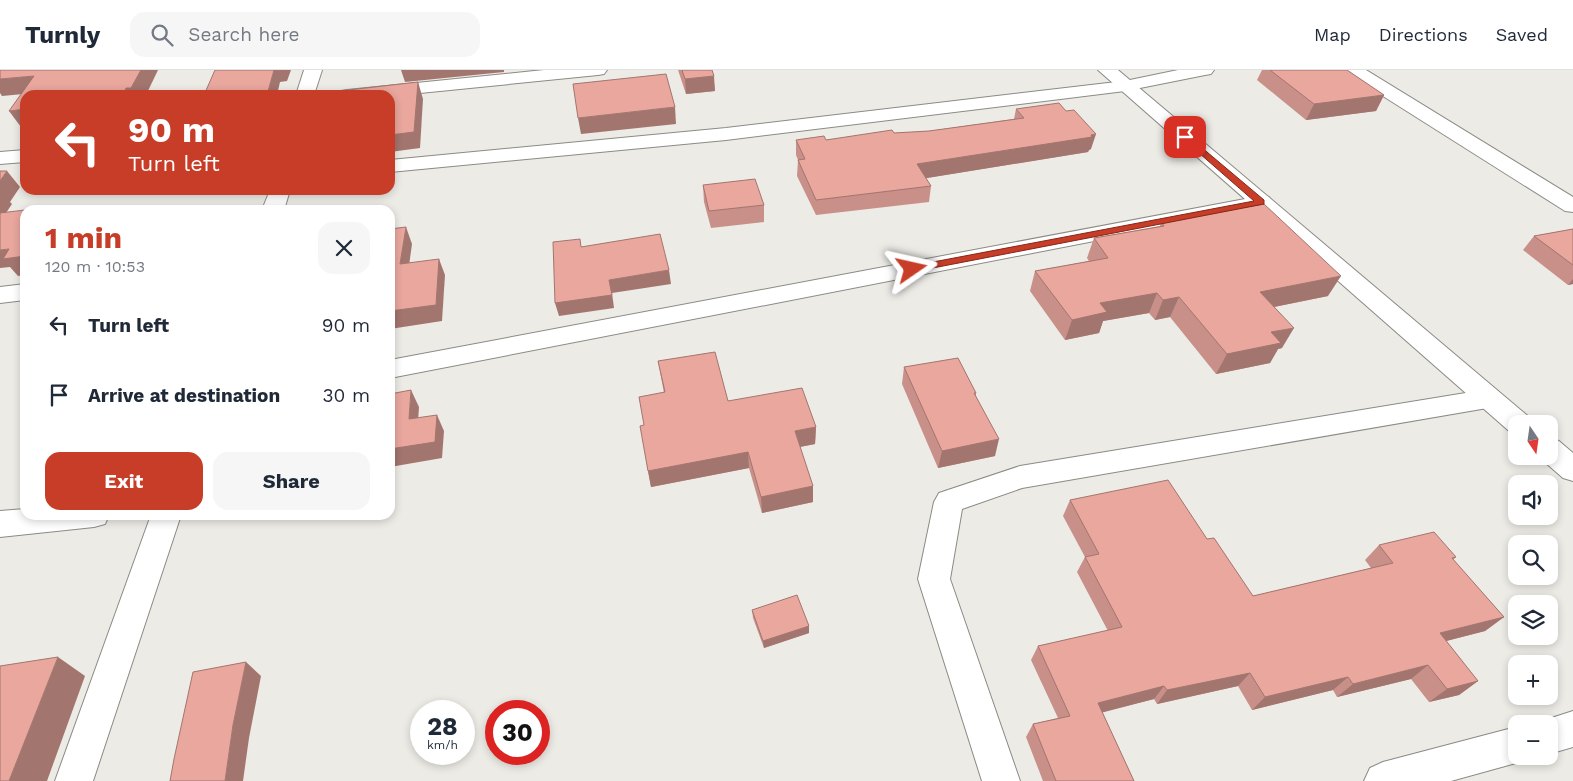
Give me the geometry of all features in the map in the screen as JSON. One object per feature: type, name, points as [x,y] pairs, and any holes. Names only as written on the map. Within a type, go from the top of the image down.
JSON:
[{"type":"street","points":[[307,90],[313,70]]},
{"type":"street","points":[[395,90],[598,70]]},
{"type":"street","points":[[1107,70],[1509,415]]},
{"type":"street","points":[[395,166],[726,134],[1125,86],[1205,70]]},
{"type":"street","points":[[1354,70],[1573,206]]},
{"type":"street","points":[[0,158],[20,156]]},
{"type":"street","points":[[395,368],[1260,202]]},
{"type":"street","points":[[0,295],[20,293]]},
{"type":"street","points":[[1001,781],[934,578],[949,502],[1020,477],[1490,399]]},
{"type":"street","points":[[1558,457],[1573,470]]},
{"type":"street","points":[[0,524],[42,520]]},
{"type":"street","points":[[74,781],[164,520]]},
{"type":"street","points":[[1558,733],[1573,729]]},
{"type":"street","points":[[1383,781],[1508,747]]},
{"type":"building","points":[[0,70],[141,70],[131,88],[126,88],[125,90],[24,90],[34,76],[0,79]]},
{"type":"building","points":[[215,70],[274,70],[268,90],[206,90]]},
{"type":"building","points":[[682,70],[712,70],[714,76],[685,79]]},
{"type":"building","points":[[1270,70],[1347,70],[1384,95],[1314,104]]},
{"type":"building","points":[[666,74],[675,107],[578,118],[573,84]]},
{"type":"building","points":[[418,82],[414,132],[395,134],[395,90],[348,90]]},
{"type":"building","points":[[20,96],[20,110],[9,111]]},
{"type":"building","points":[[1059,103],[1066,111],[1074,110],[1096,134],[1091,135],[1092,137],[917,164],[931,186],[816,200],[798,160],[805,159],[796,140],[824,136],[826,140],[892,130],[894,133],[929,131],[1024,118],[1016,109]]},
{"type":"building","points":[[0,171],[7,171],[0,181]]},
{"type":"building","points":[[755,179],[764,205],[709,211],[703,185]]},
{"type":"building","points":[[1264,204],[1341,276],[1260,292],[1294,328],[1271,332],[1281,343],[1227,354],[1179,297],[1163,300],[1157,293],[1100,303],[1107,312],[1072,320],[1035,271],[1108,258],[1094,238],[1164,226],[1161,222]]},
{"type":"building","points":[[20,211],[20,257],[3,259],[9,249],[0,250],[0,213]]},
{"type":"building","points":[[406,227],[400,264],[439,259],[436,305],[395,310],[395,228]]},
{"type":"building","points":[[1573,229],[1573,265],[1534,236]]},
{"type":"building","points":[[660,234],[669,270],[609,280],[612,295],[555,303],[553,242],[580,239],[581,247]]},
{"type":"building","points":[[715,352],[728,401],[802,388],[816,427],[795,431],[813,486],[761,497],[748,452],[648,471],[640,426],[644,425],[639,397],[665,392],[658,361]]},
{"type":"building","points":[[958,358],[976,393],[974,393],[999,439],[942,451],[904,367]]},
{"type":"building","points":[[411,390],[409,419],[437,415],[435,442],[395,448],[395,393]]},
{"type":"building","points":[[1168,480],[1207,539],[1214,538],[1253,596],[1393,563],[1379,545],[1434,532],[1456,557],[1452,558],[1504,617],[1440,633],[1478,681],[1447,689],[1428,665],[1353,684],[1348,677],[1265,697],[1250,673],[1167,690],[1164,686],[1098,703],[1134,781],[1056,781],[1033,724],[1070,716],[1038,646],[1122,627],[1085,557],[1099,554],[1070,500]]},
{"type":"building","points":[[797,595],[809,626],[763,641],[752,610]]},
{"type":"building","points":[[58,657],[9,781],[0,781],[0,666]]},
{"type":"building","points":[[246,662],[233,725],[225,781],[170,781],[193,672]]},
{"type":"route","points":[[912,269],[1260,202],[1185,137]]}]
